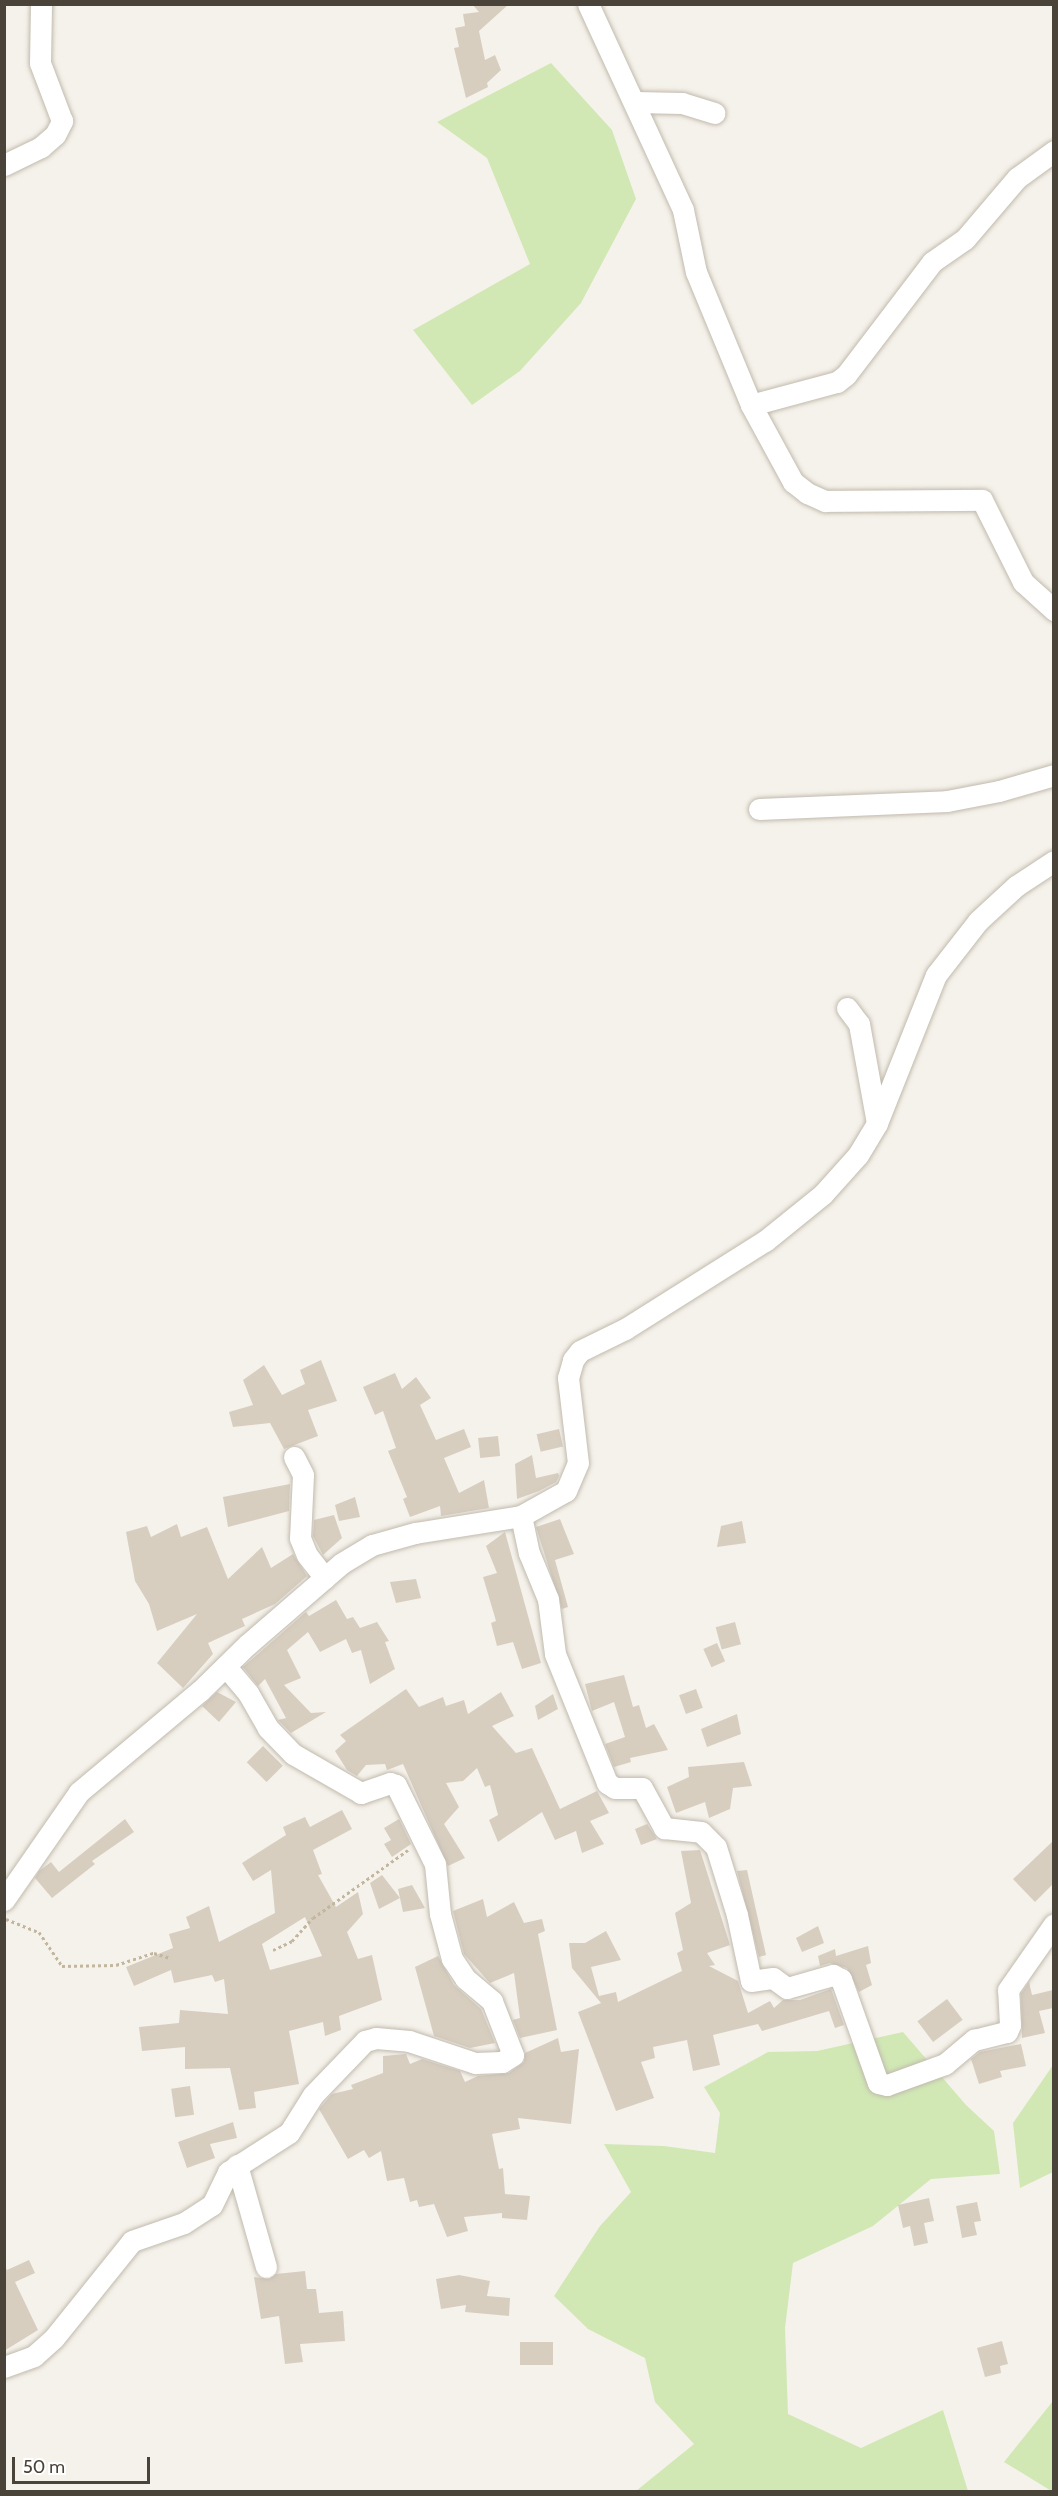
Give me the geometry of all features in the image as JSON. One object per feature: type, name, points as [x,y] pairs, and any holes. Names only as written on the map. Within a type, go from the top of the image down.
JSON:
[{"type":"street","points":[[4,165],[41,147],[55,135],[62,121],[40,63],[41,4]]},
{"type":"street","points":[[588,4],[683,210],[696,272],[751,405],[793,482],[807,493],[825,501],[982,500],[1023,582],[1053,610]]},
{"type":"street","points":[[635,102],[682,103],[715,113]]},
{"type":"street","points":[[751,405],[837,382],[846,375],[932,262],[965,239],[1017,178],[1053,151]]},
{"type":"street","points":[[759,809],[947,801],[999,791],[1053,775]]},
{"type":"street","points":[[4,1900],[79,1792],[200,1691],[325,1578],[372,1545],[415,1533],[521,1516],[566,1491],[578,1464],[568,1378],[573,1360],[580,1351],[625,1329],[765,1241],[823,1194],[858,1155],[877,1123],[936,975],[978,921],[1016,886],[1053,861]]},
{"type":"street","points":[[847,1008],[859,1024],[877,1123]]},
{"type":"street","points":[[294,1457],[303,1476],[300,1538],[307,1555],[325,1578]]},
{"type":"street","points":[[521,1516],[529,1553],[548,1599],[555,1654],[607,1783],[615,1788],[642,1788],[664,1828],[703,1833],[716,1847],[738,1915],[751,1981],[773,1978],[787,1988],[833,1975],[841,1979],[878,2083],[888,2085],[945,2064],[974,2040],[1007,2032],[1010,2025],[1008,1990],[1053,1924]]},
{"type":"street","points":[[4,2367],[34,2356],[54,2338],[132,2241],[184,2223],[212,2205],[228,2172],[289,2133],[313,2095],[365,2042],[409,2042],[475,2063],[502,2062],[513,2055],[492,2001],[465,1978],[452,1959],[440,1914],[435,1864],[396,1785],[390,1783],[361,1793],[293,1754],[268,1728],[248,1693],[225,1666]]},
{"type":"street","points":[[237,2165],[266,2267]]},
{"type":"path","points":[[273,1950],[292,1941],[313,1918],[423,1839]]},
{"type":"path","points":[[4,1919],[39,1932],[62,1966],[116,1965],[154,1953],[170,1958]]},
{"type":"green space","points":[[551,63],[612,130],[636,199],[581,303],[520,371],[472,405],[413,330],[530,264],[487,158],[437,122]]},
{"type":"green space","points":[[903,2032],[966,2105],[994,2131],[1000,2174],[931,2179],[873,2226],[793,2263],[785,2328],[788,2414],[861,2448],[943,2410],[968,2491],[636,2491],[694,2444],[655,2402],[645,2358],[588,2329],[554,2296],[600,2226],[631,2192],[604,2144],[664,2146],[715,2153],[720,2113],[704,2087],[768,2052],[817,2051]]},
{"type":"green space","points":[[1053,2065],[1053,2172],[1020,2188],[1013,2123]]},
{"type":"green space","points":[[1053,2401],[1054,2491],[1053,2492],[1004,2462]]},
{"type":"building","points":[[472,4],[509,4],[479,31],[485,60],[495,55],[501,70],[487,83],[488,87],[466,98],[454,48],[459,47],[455,28],[465,26],[463,14],[479,12]]},
{"type":"building","points":[[321,1360],[337,1401],[308,1410],[318,1436],[284,1449],[270,1423],[233,1427],[229,1412],[253,1405],[243,1380],[264,1365],[282,1395],[305,1384],[300,1370]]},
{"type":"building","points":[[395,1373],[402,1389],[416,1377],[431,1398],[420,1405],[436,1440],[464,1429],[471,1447],[444,1458],[459,1493],[484,1480],[489,1508],[441,1516],[440,1506],[410,1517],[403,1499],[407,1497],[388,1451],[396,1448],[383,1411],[375,1415],[363,1387]]},
{"type":"building","points":[[559,1429],[563,1447],[541,1452],[537,1434]]},
{"type":"building","points":[[498,1436],[500,1456],[480,1458],[478,1438]]},
{"type":"building","points":[[532,1455],[536,1478],[558,1473],[559,1476],[556,1482],[517,1499],[515,1464]]},
{"type":"building","points":[[290,1484],[289,1511],[228,1527],[223,1497]]},
{"type":"building","points":[[355,1497],[360,1517],[339,1521],[335,1505]]},
{"type":"building","points":[[334,1515],[342,1538],[323,1555],[313,1536],[314,1520]]},
{"type":"building","points":[[560,1519],[574,1554],[555,1560],[568,1607],[562,1609],[536,1527]]},
{"type":"building","points":[[742,1521],[746,1543],[717,1547],[721,1526]]},
{"type":"building","points":[[177,1524],[181,1537],[207,1527],[228,1579],[262,1547],[271,1568],[293,1554],[307,1576],[275,1604],[242,1619],[245,1626],[208,1643],[213,1654],[183,1688],[157,1663],[197,1614],[157,1631],[149,1604],[135,1581],[126,1532],[147,1526],[151,1537]]},
{"type":"building","points":[[505,1532],[541,1663],[522,1669],[513,1642],[497,1646],[491,1623],[496,1621],[483,1577],[497,1573],[486,1546]]},
{"type":"building","points":[[416,1579],[421,1598],[396,1603],[390,1582]]},
{"type":"building","points":[[336,1600],[347,1619],[353,1617],[360,1628],[377,1622],[389,1641],[385,1642],[395,1669],[370,1684],[361,1650],[352,1653],[346,1639],[320,1652],[308,1632],[287,1650],[301,1678],[284,1685],[311,1713],[326,1712],[291,1733],[278,1720],[286,1718],[265,1679],[258,1686],[243,1667],[306,1612],[309,1616]]},
{"type":"building","points":[[735,1622],[741,1644],[722,1649],[716,1627]]},
{"type":"building","points":[[717,1643],[725,1661],[711,1667],[703,1649]]},
{"type":"building","points":[[624,1675],[633,1707],[639,1705],[646,1728],[654,1724],[668,1750],[630,1758],[631,1762],[614,1767],[605,1744],[625,1737],[614,1702],[592,1711],[585,1684]]},
{"type":"building","points":[[406,1689],[419,1707],[443,1697],[446,1706],[464,1700],[468,1714],[501,1692],[514,1716],[492,1726],[516,1753],[532,1748],[560,1809],[597,1791],[609,1813],[590,1821],[604,1844],[582,1853],[576,1831],[555,1840],[542,1812],[498,1842],[489,1820],[498,1815],[490,1785],[485,1787],[477,1768],[463,1781],[446,1783],[459,1807],[444,1824],[465,1858],[448,1866],[403,1764],[387,1770],[385,1764],[366,1765],[357,1776],[347,1770],[335,1751],[346,1741],[340,1735]]},
{"type":"building","points":[[696,1689],[703,1708],[686,1714],[679,1695]]},
{"type":"building","points":[[217,1692],[236,1702],[219,1722],[202,1706]]},
{"type":"building","points":[[553,1694],[558,1709],[538,1720],[535,1706]]},
{"type":"building","points":[[737,1714],[741,1734],[707,1747],[701,1729]]},
{"type":"building","points":[[263,1746],[283,1766],[267,1782],[247,1762]]},
{"type":"building","points":[[744,1762],[752,1786],[733,1788],[730,1809],[709,1818],[705,1802],[676,1813],[667,1787],[689,1777],[688,1767]]},
{"type":"building","points":[[342,1810],[352,1829],[313,1850],[322,1874],[318,1875],[336,1907],[358,1892],[363,1914],[347,1932],[358,1959],[372,1955],[382,2000],[339,2016],[341,2030],[325,2036],[323,2022],[289,2031],[299,2084],[254,2092],[256,2108],[239,2110],[230,2068],[185,2069],[185,2047],[142,2051],[139,2027],[179,2023],[180,2010],[228,2014],[224,1979],[215,1982],[212,1975],[174,1983],[171,1970],[134,1986],[126,1967],[173,1948],[169,1934],[190,1928],[186,1917],[209,1906],[219,1942],[275,1913],[271,1870],[253,1881],[242,1863],[286,1835],[283,1827],[305,1817],[310,1827]],"holes":[[[305,1917],[322,1956],[270,1970],[262,1944]]]},
{"type":"building","points":[[125,1819],[134,1832],[92,1861],[95,1864],[52,1898],[35,1878],[39,1871],[51,1862],[59,1872]]},
{"type":"building","points":[[399,1819],[411,1844],[392,1857],[384,1844],[391,1840],[384,1828]]},
{"type":"building","points":[[647,1824],[657,1839],[641,1845],[635,1829]]},
{"type":"building","points":[[1053,1841],[1053,1884],[1035,1902],[1013,1879]]},
{"type":"building","points":[[700,1850],[730,1945],[707,1953],[715,1965],[709,1966],[738,1981],[748,2013],[770,2001],[774,2008],[783,2000],[800,2000],[831,1989],[844,2025],[835,2028],[829,2011],[762,2031],[758,2024],[713,2035],[720,2065],[693,2071],[687,2040],[653,2047],[655,2058],[641,2062],[654,2098],[616,2111],[578,2012],[601,2003],[572,1968],[569,1943],[585,1943],[606,1931],[621,1960],[591,1967],[599,1996],[616,1992],[618,2002],[682,1971],[677,1953],[683,1950],[675,1913],[691,1903],[681,1851]]},
{"type":"building","points":[[747,1870],[766,1955],[759,1957],[737,1871]]},
{"type":"building","points":[[382,1875],[400,1898],[379,1909],[370,1883]]},
{"type":"building","points":[[412,1885],[425,1908],[403,1912],[398,1889]]},
{"type":"building","points":[[483,1899],[487,1917],[514,1902],[524,1923],[542,1919],[545,1931],[538,1934],[557,2030],[520,2038],[513,2020],[520,2018],[514,1973],[490,1983],[464,1954],[453,1911]]},
{"type":"building","points":[[818,1926],[824,1943],[802,1952],[796,1938]]},
{"type":"building","points":[[868,1946],[871,1963],[866,1965],[872,1985],[859,1992],[847,1968],[830,1963],[820,1966],[818,1956],[835,1949],[836,1956]]},
{"type":"building","points":[[438,1956],[454,1985],[481,2009],[495,2043],[470,2048],[434,2036],[415,1967]]},
{"type":"building","points":[[1029,1982],[1032,1995],[1053,1990],[1053,2008],[1039,2011],[1045,2033],[1022,2038],[1021,1994]]},
{"type":"building","points":[[947,1999],[963,2020],[933,2042],[917,2021]]},
{"type":"building","points":[[558,2038],[561,2052],[579,2049],[571,2124],[518,2118],[520,2129],[492,2134],[499,2169],[503,2168],[505,2194],[530,2196],[527,2220],[502,2218],[502,2213],[464,2217],[468,2231],[447,2237],[434,2204],[419,2207],[417,2200],[410,2202],[404,2178],[387,2181],[381,2151],[369,2158],[364,2150],[348,2159],[319,2109],[332,2094],[353,2089],[351,2085],[383,2073],[383,2056],[406,2054],[410,2064],[422,2059],[460,2071],[465,2082],[478,2076],[509,2073],[524,2062],[525,2053]]},
{"type":"building","points":[[1021,2044],[1026,2066],[1000,2071],[1002,2077],[979,2084],[971,2059],[980,2052]]},
{"type":"building","points":[[190,2086],[194,2115],[175,2117],[171,2089]]},
{"type":"building","points":[[233,2122],[237,2138],[210,2144],[215,2158],[187,2168],[178,2142]]},
{"type":"building","points":[[929,2198],[934,2221],[924,2223],[928,2243],[914,2246],[910,2226],[903,2228],[898,2205]]},
{"type":"building","points":[[977,2202],[981,2221],[974,2222],[977,2235],[962,2238],[956,2206]]},
{"type":"building","points":[[29,2260],[35,2273],[15,2282],[38,2330],[4,2351],[4,2265],[7,2270]]},
{"type":"building","points":[[305,2271],[307,2289],[316,2289],[319,2313],[343,2311],[345,2341],[300,2344],[303,2362],[285,2364],[279,2316],[261,2319],[254,2277],[269,2279],[276,2274]]},
{"type":"building","points":[[459,2275],[490,2281],[487,2296],[510,2298],[509,2316],[465,2312],[466,2305],[441,2309],[436,2279]]},
{"type":"building","points":[[1002,2341],[1008,2364],[1000,2366],[1001,2373],[985,2377],[977,2348]]},
{"type":"building","points":[[520,2342],[553,2342],[553,2365],[520,2365]]}]
